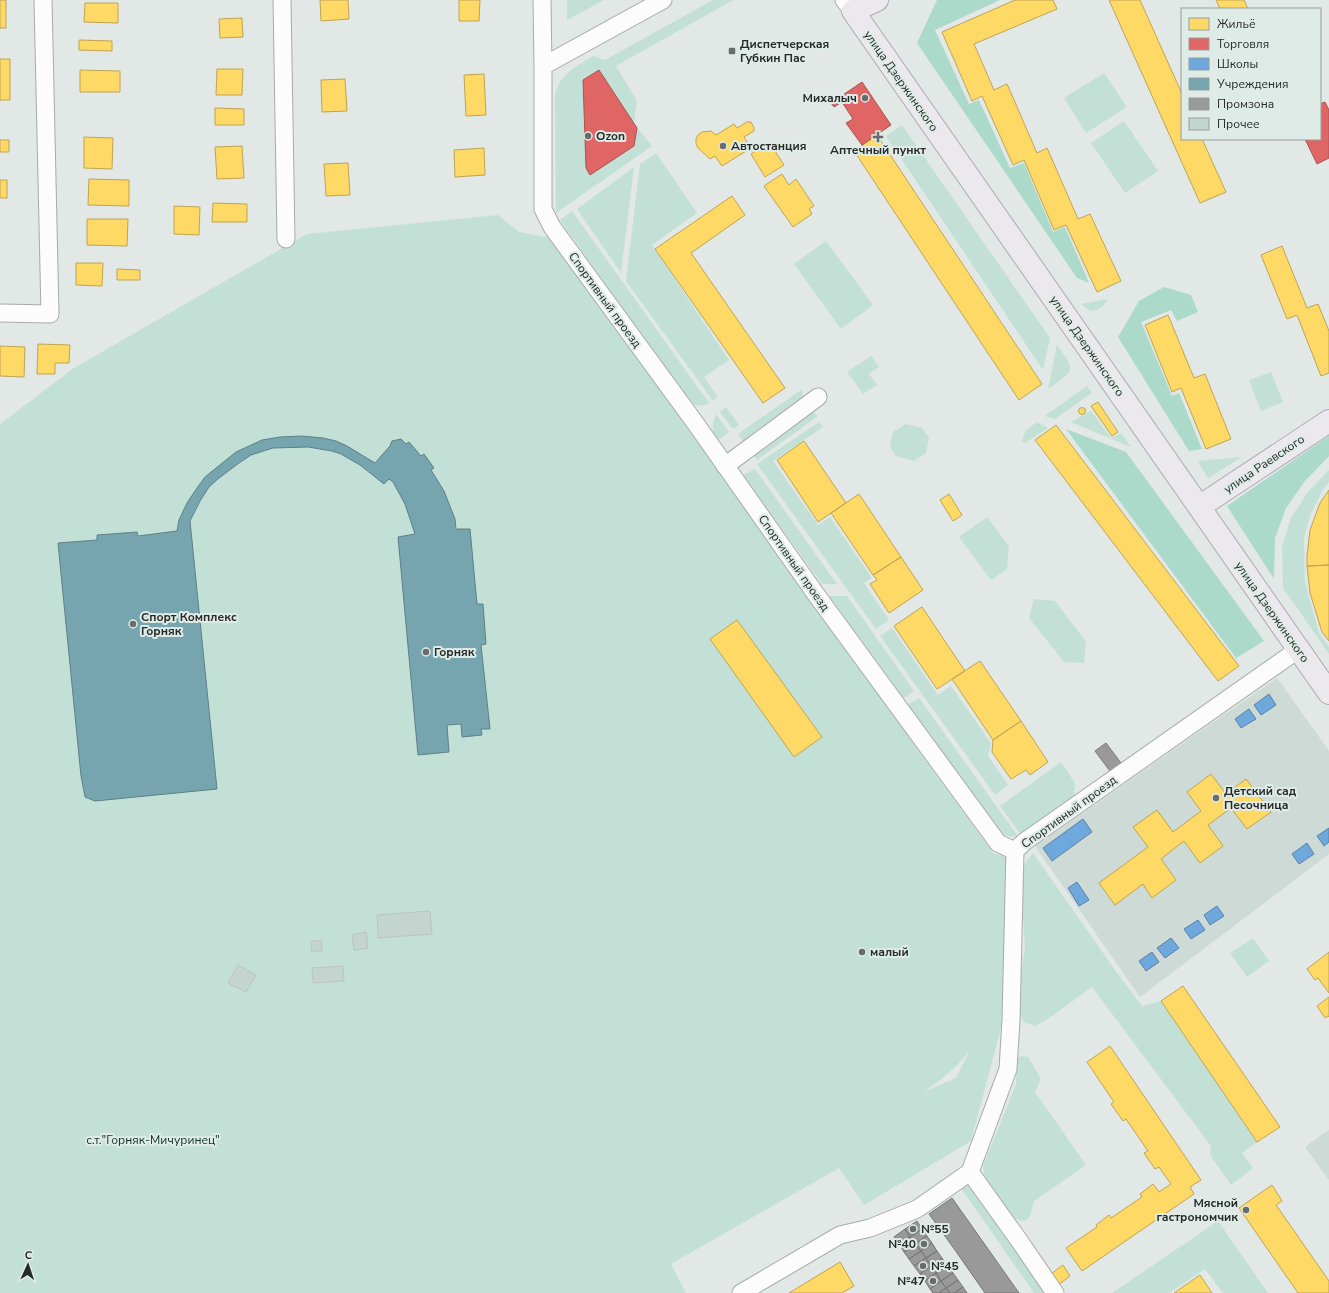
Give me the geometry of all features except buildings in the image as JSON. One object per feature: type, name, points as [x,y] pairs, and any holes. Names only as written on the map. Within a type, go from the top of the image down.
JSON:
[{"type":"main road","points":[[849,6],[877,0]]},
{"type":"main road","name":"улица Дзержинского","points":[[849,6],[1329,693]]},
{"type":"main road","name":"улица Раевского","points":[[1199,507],[1329,421]]},
{"type":"street","points":[[0,313],[50,314],[43,0]]},
{"type":"street","points":[[282,0],[286,239]]},
{"type":"street","name":"Спортивный проезд","points":[[542,0],[544,66],[543,209],[552,227],[696,424],[837,624],[998,843],[1015,851],[1024,842],[1299,649]]},
{"type":"street","points":[[544,66],[663,0]]},
{"type":"street","points":[[725,466],[818,397]]},
{"type":"street","points":[[741,1293],[840,1235],[870,1228],[917,1209],[970,1172],[1008,1069],[1011,1020],[1015,851]]},
{"type":"street","points":[[970,1172],[1055,1293]]},
{"type":"shaded area","name":"Детский сад Песочница","points":[[1277,678],[1329,751],[1329,854],[1140,997],[1035,846]]},
{"type":"shaded area","points":[[1329,1130],[1329,1180],[1305,1147]]},
{"type":"green space","points":[[567,0],[604,0],[567,20]]},
{"type":"green space","points":[[713,0],[733,0],[616,66],[637,101],[634,124],[652,146],[556,213],[555,97],[557,89],[564,77],[568,72],[593,56],[605,60]]},
{"type":"green space","points":[[937,0],[1000,0],[935,30],[969,104],[979,100],[1010,168],[1024,163],[1053,232],[1065,227],[1089,283],[1077,278],[917,43]]},
{"type":"green space","points":[[1104,73],[1127,107],[1086,133],[1064,98]]},
{"type":"green space","points":[[1124,121],[1158,171],[1125,193],[1091,143]]},
{"type":"green space","points":[[902,125],[1050,338],[1043,370],[886,136]]},
{"type":"green space","points":[[656,153],[697,213],[652,245],[729,360],[704,377],[718,397],[713,401],[626,281],[640,164]]},
{"type":"green space","points":[[634,167],[621,273],[577,209]]},
{"type":"green space","points":[[572,211],[709,403],[698,406],[687,399],[560,220]]},
{"type":"green space","name":"Горняк","points":[[498,215],[519,232],[552,238],[890,702],[911,741],[993,853],[1010,857],[1001,1028],[971,1141],[864,1205],[839,1168],[671,1264],[686,1293],[0,1293],[0,424],[74,368],[307,234]],"holes":[[[970,1050],[956,1078],[924,1092],[954,1068]]]},
{"type":"green space","points":[[826,241],[873,305],[841,329],[794,264]]},
{"type":"green space","points":[[1164,287],[1191,295],[1198,312],[1177,321],[1171,310],[1141,322],[1172,396],[1179,393],[1202,449],[1189,451],[1118,337],[1139,301]]},
{"type":"green space","points":[[1108,299],[1101,308],[1093,311],[1090,311],[1081,304]]},
{"type":"green space","points":[[1057,345],[1068,361],[1070,370],[1064,378],[1048,389]]},
{"type":"green space","points":[[871,356],[879,367],[869,374],[877,385],[863,394],[847,372]]},
{"type":"green space","points":[[1271,372],[1283,402],[1261,411],[1249,380]]},
{"type":"green space","points":[[1087,386],[1092,393],[1055,419],[1044,416]]},
{"type":"green space","points":[[801,390],[803,393],[802,399],[744,443],[738,434]]},
{"type":"green space","points":[[726,407],[739,425],[733,429],[720,412]]},
{"type":"green space","points":[[811,411],[818,416],[757,460],[751,451]]},
{"type":"green space","points":[[1091,411],[1111,438],[1121,433],[1131,447],[1071,422]]},
{"type":"green space","points":[[716,414],[729,432],[717,441],[713,428]]},
{"type":"green space","points":[[819,422],[823,427],[773,461],[818,525],[830,517],[872,578],[864,583],[889,620],[876,629],[757,464]]},
{"type":"green space","points":[[1037,422],[1048,428],[1025,443],[1022,441],[1025,431]]},
{"type":"green space","points":[[906,424],[922,428],[929,438],[926,453],[914,461],[896,456],[890,446],[893,432]]},
{"type":"green space","points":[[1066,429],[1126,452],[1264,641],[1236,658]]},
{"type":"green space","points":[[1329,436],[1329,456],[1305,481],[1286,508],[1275,538],[1274,579],[1227,506]]},
{"type":"green space","points":[[1242,457],[1208,478],[1197,461]]},
{"type":"green space","points":[[755,469],[837,584],[822,584],[743,475]]},
{"type":"green space","points":[[1329,470],[1329,482],[1322,491],[1310,516],[1304,538],[1305,582],[1319,633],[1329,647],[1329,654],[1283,588],[1282,547],[1291,518],[1308,492]]},
{"type":"green space","points":[[987,517],[1009,546],[1007,569],[991,580],[959,537]]},
{"type":"green space","points":[[829,596],[847,596],[914,691],[904,698]]},
{"type":"green space","points":[[1034,599],[1055,601],[1086,642],[1084,663],[1064,662],[1029,618]]},
{"type":"green space","points":[[892,628],[938,695],[951,686],[991,743],[988,756],[1008,785],[995,795],[880,636]]},
{"type":"green space","points":[[919,698],[1019,838],[1002,835],[907,705]]},
{"type":"green space","points":[[1061,762],[1075,783],[1074,797],[1021,835],[1000,806]]},
{"type":"green space","points":[[1033,853],[1142,1006],[1161,1001],[1257,1142],[1242,1153],[1253,1168],[1231,1185],[1210,1155],[1211,1146],[1092,987],[1048,1019],[1035,1026],[1024,1022],[1016,1007],[1025,947],[1020,869]]},
{"type":"green space","points":[[1253,938],[1269,961],[1247,977],[1230,953]]},
{"type":"green space","points":[[1023,1056],[1028,1057],[1041,1079],[1035,1092],[1086,1165],[1034,1201],[1030,1216],[1027,1220],[1018,1220],[1013,1217],[986,1179],[983,1166],[1016,1084],[1016,1059]]},
{"type":"green space","points":[[969,1181],[1046,1293],[1034,1293],[961,1188]]},
{"type":"green space","points":[[1218,1221],[1268,1293],[1223,1293],[1205,1269],[1169,1293],[1112,1293]]},
{"type":"place","name":"Диспетчерская Губкин Пас","points":[[732,51]]},
{"type":"place","name":"Михалыч","points":[[865,98]]},
{"type":"place","name":"Ozon","points":[[588,136]]},
{"type":"place","name":"Аптечный пункт","points":[[878,137]]},
{"type":"place","name":"Автостанция","points":[[723,146]]},
{"type":"place","name":"Спорт Комплекс Горняк","points":[[133,624]]},
{"type":"place","name":"Горняк","points":[[426,652]]},
{"type":"place","name":"Детский сад Песочница","points":[[1216,798]]},
{"type":"place","name":"малый","points":[[862,952]]},
{"type":"place","name":"Мясной гастрономчик","points":[[1246,1210]]},
{"type":"place","name":"№55","points":[[913,1229]]},
{"type":"place","name":"№40","points":[[924,1244]]},
{"type":"place","name":"№45","points":[[923,1266]]},
{"type":"place","name":"№47","points":[[933,1281]]},
{"type":"park label","name":"с.т.\"Горняк-Мичуринец\"","points":[[153,1140]]}]
